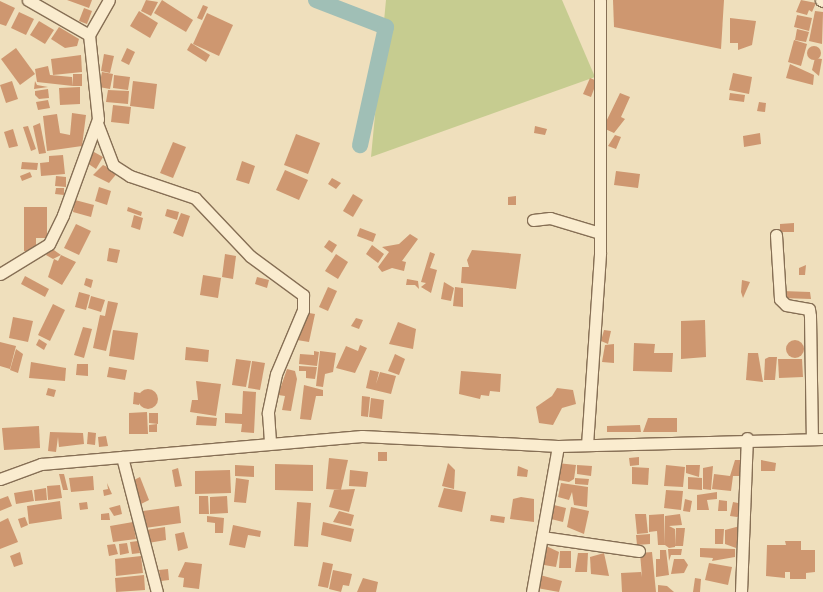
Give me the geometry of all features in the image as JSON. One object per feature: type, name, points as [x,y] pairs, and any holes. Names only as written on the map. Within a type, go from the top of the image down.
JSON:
[{"type":"street","points":[[28,0],[89,35]]},
{"type":"street","points":[[109,0],[89,35],[97,124],[112,165],[130,176],[195,198],[250,256],[303,295],[303,310],[276,374],[268,413],[270,442]]},
{"type":"street","points":[[588,445],[600,233],[600,0]]},
{"type":"street","points":[[0,274],[49,244],[97,124]]},
{"type":"street","points":[[534,220],[550,218],[600,233]]},
{"type":"street","points":[[0,479],[41,464],[270,442],[362,436],[558,446],[747,438],[817,439],[810,316],[808,309],[786,305],[780,299],[776,234]]},
{"type":"street","points":[[741,592],[747,438]]},
{"type":"street","points":[[532,592],[558,446]]},
{"type":"street","points":[[122,457],[157,592]]},
{"type":"street","points":[[542,537],[639,551]]},
{"type":"green space","points":[[386,0],[562,0],[595,77],[371,157]]},
{"type":"building","points":[[67,0],[92,0],[89,8]]},
{"type":"building","points":[[146,0],[158,2],[151,16],[141,11]]},
{"type":"building","points":[[162,0],[193,20],[186,32],[154,13]]},
{"type":"building","points":[[613,0],[724,0],[721,49],[614,27]]},
{"type":"building","points":[[801,0],[816,3],[812,12],[809,10],[807,15],[796,12]]},
{"type":"building","points":[[0,1],[15,8],[6,26],[0,24]]},
{"type":"building","points":[[203,5],[208,7],[202,20],[197,18]]},
{"type":"building","points":[[84,8],[92,11],[87,24],[79,21]]},
{"type":"building","points":[[139,11],[158,23],[150,38],[130,26]]},
{"type":"building","points":[[815,11],[823,12],[822,44],[809,41]]},
{"type":"building","points":[[19,12],[34,19],[26,35],[11,28]]},
{"type":"building","points":[[207,13],[233,25],[219,56],[193,44]]},
{"type":"building","points":[[797,15],[812,18],[809,31],[794,27]]},
{"type":"building","points":[[730,18],[756,21],[752,45],[738,50],[738,43],[730,43]]},
{"type":"building","points":[[39,21],[54,30],[45,44],[30,35]]},
{"type":"building","points":[[59,27],[79,39],[77,46],[65,48],[51,39]]},
{"type":"building","points":[[797,29],[809,32],[806,42],[795,40]]},
{"type":"building","points":[[794,40],[807,44],[801,66],[788,62]]},
{"type":"building","points":[[191,43],[210,55],[206,62],[187,50]]},
{"type":"building","points":[[814,46],[819,48],[821,53],[819,58],[814,60],[809,58],[807,53],[809,48]]},
{"type":"building","points":[[16,48],[35,74],[20,85],[1,59]]},
{"type":"building","points":[[127,48],[135,52],[129,65],[121,61]]},
{"type":"building","points":[[104,54],[114,56],[110,73],[101,71]]},
{"type":"building","points":[[81,55],[82,72],[53,75],[51,59]]},
{"type":"building","points":[[815,58],[822,59],[819,76],[812,70]]},
{"type":"building","points":[[790,64],[814,75],[813,85],[786,78]]},
{"type":"building","points":[[48,66],[50,75],[72,77],[73,86],[37,82],[35,69]]},
{"type":"building","points":[[102,72],[113,74],[110,89],[99,87]]},
{"type":"building","points":[[733,73],[752,77],[749,94],[729,90]]},
{"type":"building","points":[[73,74],[82,74],[82,86],[73,86]]},
{"type":"building","points":[[114,75],[130,77],[128,90],[113,88]]},
{"type":"building","points":[[590,78],[597,81],[591,97],[583,94]]},
{"type":"building","points":[[12,81],[18,99],[6,103],[0,85]]},
{"type":"building","points":[[35,81],[37,85],[48,87],[34,89]]},
{"type":"building","points":[[133,81],[157,84],[154,109],[130,106]]},
{"type":"building","points":[[80,87],[80,104],[60,105],[59,88]]},
{"type":"building","points":[[48,89],[49,98],[39,99],[35,95],[35,91]]},
{"type":"building","points":[[108,90],[129,91],[128,104],[106,102]]},
{"type":"building","points":[[620,93],[630,97],[621,117],[625,119],[614,133],[603,128]]},
{"type":"building","points":[[730,93],[745,95],[744,102],[729,100]]},
{"type":"building","points":[[48,100],[50,108],[38,110],[36,102]]},
{"type":"building","points":[[759,102],[766,103],[765,112],[757,111]]},
{"type":"building","points":[[113,105],[131,107],[129,124],[111,122]]},
{"type":"building","points":[[72,113],[86,115],[82,146],[47,151],[43,116],[57,114],[60,133],[70,135]]},
{"type":"building","points":[[40,123],[46,153],[39,154],[33,126]]},
{"type":"building","points":[[28,126],[36,149],[31,151],[23,127]]},
{"type":"building","points":[[535,126],[547,129],[545,135],[534,133]]},
{"type":"building","points":[[13,129],[18,146],[9,148],[4,132]]},
{"type":"building","points":[[760,133],[761,144],[744,147],[743,136]]},
{"type":"building","points":[[296,134],[320,143],[308,174],[284,165]]},
{"type":"building","points":[[615,135],[621,137],[616,149],[608,146]]},
{"type":"building","points":[[173,142],[186,147],[173,178],[160,173]]},
{"type":"building","points":[[94,152],[103,157],[96,169],[87,163]]},
{"type":"building","points":[[63,155],[65,174],[41,176],[40,163],[49,162],[49,156]]},
{"type":"building","points":[[242,161],[255,166],[249,184],[236,180]]},
{"type":"building","points":[[22,162],[38,163],[37,170],[21,169]]},
{"type":"building","points":[[103,165],[118,172],[109,183],[93,175]]},
{"type":"building","points":[[285,170],[308,180],[299,200],[276,190]]},
{"type":"building","points":[[616,171],[640,174],[638,188],[614,185]]},
{"type":"building","points":[[30,172],[32,177],[22,181],[20,176]]},
{"type":"building","points":[[56,176],[66,177],[66,187],[55,186]]},
{"type":"building","points":[[332,178],[341,183],[336,189],[328,184]]},
{"type":"building","points":[[99,187],[111,191],[107,205],[95,201]]},
{"type":"building","points":[[56,188],[64,188],[64,195],[55,194]]},
{"type":"building","points":[[353,194],[363,200],[353,217],[343,211]]},
{"type":"building","points":[[516,196],[516,205],[508,205],[508,197]]},
{"type":"building","points":[[75,200],[94,205],[91,217],[73,212]]},
{"type":"building","points":[[24,207],[47,207],[47,238],[36,238],[36,251],[24,251]]},
{"type":"building","points":[[128,207],[142,212],[141,216],[127,211]]},
{"type":"building","points":[[167,209],[179,212],[177,220],[165,216]]},
{"type":"building","points":[[181,213],[190,216],[183,237],[173,233]]},
{"type":"building","points":[[134,215],[143,218],[140,230],[131,227]]},
{"type":"building","points":[[794,223],[794,232],[780,232],[780,224]]},
{"type":"building","points":[[76,224],[91,231],[79,255],[64,248]]},
{"type":"building","points":[[360,228],[376,234],[373,242],[357,236]]},
{"type":"building","points":[[410,234],[418,239],[402,261],[406,262],[404,271],[392,268],[382,272],[378,267],[389,252],[382,247],[399,244]]},
{"type":"building","points":[[329,240],[337,245],[332,253],[324,247]]},
{"type":"building","points":[[372,245],[384,254],[378,263],[366,254]]},
{"type":"building","points":[[51,248],[61,255],[53,259],[46,255]]},
{"type":"building","points":[[109,248],[120,250],[117,263],[107,261]]},
{"type":"building","points":[[472,250],[521,254],[516,289],[461,283],[462,267],[469,267],[467,260]]},
{"type":"building","points":[[430,252],[435,254],[430,268],[437,270],[431,293],[421,287],[426,283],[421,282]]},
{"type":"building","points":[[225,254],[236,256],[233,279],[222,277]]},
{"type":"building","points":[[336,254],[348,262],[338,279],[325,271]]},
{"type":"building","points":[[61,255],[76,262],[62,285],[48,277],[54,259],[58,261]]},
{"type":"building","points":[[806,265],[805,275],[799,275],[799,268]]},
{"type":"building","points":[[203,275],[221,278],[218,298],[200,295]]},
{"type":"building","points":[[25,276],[49,289],[45,297],[21,284]]},
{"type":"building","points":[[257,277],[269,280],[267,288],[255,284]]},
{"type":"building","points":[[86,278],[93,280],[91,288],[84,285]]},
{"type":"building","points":[[407,279],[418,281],[419,289],[415,285],[406,285]]},
{"type":"building","points":[[742,280],[750,282],[743,298],[741,292]]},
{"type":"building","points":[[444,282],[454,288],[451,301],[441,299]]},
{"type":"building","points":[[328,287],[337,291],[328,311],[319,307]]},
{"type":"building","points":[[455,287],[463,288],[463,307],[453,306]]},
{"type":"building","points":[[782,291],[810,292],[811,299],[782,298]]},
{"type":"building","points":[[79,292],[90,295],[86,310],[75,307]]},
{"type":"building","points":[[91,296],[105,300],[101,312],[88,308]]},
{"type":"building","points":[[108,301],[118,303],[106,351],[93,348],[100,315],[105,316]]},
{"type":"building","points":[[53,304],[65,310],[50,341],[38,335]]},
{"type":"building","points":[[303,312],[315,314],[309,342],[297,340]]},
{"type":"building","points":[[13,317],[33,321],[28,342],[9,338]]},
{"type":"building","points":[[356,318],[363,320],[359,329],[351,326]]},
{"type":"building","points":[[705,320],[706,357],[681,359],[681,321]]},
{"type":"building","points":[[398,322],[416,329],[413,349],[389,344]]},
{"type":"building","points":[[83,327],[92,329],[84,358],[74,355]]},
{"type":"building","points":[[113,330],[138,333],[134,360],[109,356]]},
{"type":"building","points":[[604,330],[611,331],[608,344],[601,341]]},
{"type":"building","points":[[39,339],[47,344],[44,350],[36,345]]},
{"type":"building","points":[[795,340],[801,343],[804,349],[801,355],[795,358],[789,355],[786,349],[789,343]]},
{"type":"building","points":[[0,342],[16,346],[10,369],[0,366]]},
{"type":"building","points":[[634,343],[655,344],[654,353],[673,353],[672,372],[633,371]]},
{"type":"building","points":[[614,344],[614,363],[602,362],[605,345]]},
{"type":"building","points":[[360,345],[367,348],[355,373],[336,368],[346,346],[358,351]]},
{"type":"building","points":[[186,347],[209,350],[208,362],[185,360]]},
{"type":"building","points":[[16,349],[23,354],[18,373],[10,370]]},
{"type":"building","points":[[314,351],[319,352],[317,366],[299,364],[300,354],[314,355]]},
{"type":"building","points":[[320,351],[336,353],[333,372],[325,374],[323,387],[316,386]]},
{"type":"building","points":[[748,353],[758,353],[763,382],[746,380]]},
{"type":"building","points":[[395,354],[405,359],[399,375],[388,371]]},
{"type":"building","points":[[777,357],[775,380],[764,380],[765,359]]},
{"type":"building","points":[[236,359],[251,361],[246,387],[232,385]]},
{"type":"building","points":[[778,359],[802,359],[803,377],[779,378]]},
{"type":"building","points":[[252,361],[265,363],[260,390],[248,388]]},
{"type":"building","points":[[31,362],[66,368],[65,381],[29,378]]},
{"type":"building","points":[[77,364],[88,364],[88,376],[76,375]]},
{"type":"building","points":[[299,366],[317,367],[315,379],[306,378],[306,371],[299,371]]},
{"type":"building","points":[[109,367],[127,370],[125,380],[107,377]]},
{"type":"building","points":[[287,369],[295,371],[297,379],[291,411],[282,410],[285,396],[278,395]]},
{"type":"building","points":[[370,370],[379,372],[376,384],[380,372],[396,376],[391,394],[366,388]]},
{"type":"building","points":[[461,371],[501,374],[500,392],[490,391],[489,396],[481,395],[480,399],[459,394]]},
{"type":"building","points":[[196,381],[221,384],[216,416],[190,412],[192,400],[198,400]]},
{"type":"building","points":[[304,385],[323,390],[323,396],[316,396],[311,420],[300,419]]},
{"type":"building","points":[[48,388],[56,390],[54,397],[46,395]]},
{"type":"building","points":[[557,388],[573,390],[576,404],[562,408],[553,425],[539,423],[536,407],[552,396]]},
{"type":"building","points":[[148,389],[155,392],[158,399],[155,406],[148,409],[141,406],[138,399],[141,392]]},
{"type":"building","points":[[243,391],[256,392],[254,433],[241,432],[242,424],[225,423],[225,413],[242,414]]},
{"type":"building","points":[[134,392],[140,393],[139,405],[133,404]]},
{"type":"building","points":[[362,396],[370,397],[368,417],[361,416]]},
{"type":"building","points":[[371,398],[384,400],[382,419],[369,417]]},
{"type":"building","points":[[147,412],[148,434],[129,434],[129,413]]},
{"type":"building","points":[[149,413],[158,413],[158,424],[149,423]]},
{"type":"building","points":[[197,416],[217,418],[216,426],[196,425]]},
{"type":"building","points":[[648,418],[677,418],[677,432],[643,432]]},
{"type":"building","points":[[157,424],[157,432],[149,432],[149,425]]},
{"type":"building","points":[[640,425],[641,432],[607,432],[607,426]]},
{"type":"building","points":[[39,426],[40,448],[4,450],[2,428]]},
{"type":"building","points":[[50,432],[83,433],[84,444],[59,447],[58,437],[56,452],[48,451]]},
{"type":"building","points":[[88,432],[96,433],[95,445],[87,444]]},
{"type":"building","points":[[106,436],[108,446],[99,447],[98,437]]},
{"type":"building","points":[[378,452],[387,452],[387,461],[378,461]]},
{"type":"building","points":[[639,457],[639,465],[630,466],[629,458]]},
{"type":"building","points":[[329,458],[348,460],[341,490],[326,489]]},
{"type":"building","points":[[735,460],[741,460],[741,476],[733,476],[731,491],[712,489],[714,474],[730,476]]},
{"type":"building","points":[[761,460],[776,463],[775,471],[761,471]]},
{"type":"building","points":[[448,463],[455,470],[454,489],[442,486]]},
{"type":"building","points":[[557,463],[576,465],[574,479],[569,482],[553,479]]},
{"type":"building","points":[[275,464],[313,465],[313,491],[275,490]]},
{"type":"building","points":[[235,465],[254,466],[254,477],[235,476]]},
{"type":"building","points":[[577,465],[592,466],[591,476],[577,474]]},
{"type":"building","points":[[666,465],[685,467],[683,487],[664,486]]},
{"type":"building","points":[[686,465],[700,465],[699,477],[686,473]]},
{"type":"building","points":[[518,466],[528,470],[527,477],[517,476]]},
{"type":"building","points":[[713,466],[711,490],[703,489],[703,468]]},
{"type":"building","points":[[632,467],[649,468],[648,485],[632,484]]},
{"type":"building","points":[[178,468],[182,486],[175,487],[172,470]]},
{"type":"building","points":[[230,470],[231,493],[195,494],[195,471]]},
{"type":"building","points":[[350,470],[368,472],[366,487],[349,486]]},
{"type":"building","points":[[59,474],[64,474],[68,490],[63,490]]},
{"type":"building","points":[[93,476],[94,490],[71,492],[69,478]]},
{"type":"building","points":[[140,477],[149,500],[139,505],[130,482]]},
{"type":"building","points":[[688,477],[702,478],[702,490],[688,489]]},
{"type":"building","points":[[236,478],[249,480],[246,503],[234,502]]},
{"type":"building","points":[[575,478],[589,479],[588,485],[575,484]]},
{"type":"building","points":[[107,483],[112,494],[104,496],[103,490],[108,489]]},
{"type":"building","points":[[561,483],[588,487],[587,507],[574,505],[572,492],[569,500],[558,497]]},
{"type":"building","points":[[60,485],[62,498],[48,500],[47,486]]},
{"type":"building","points":[[46,488],[47,500],[35,501],[34,490]]},
{"type":"building","points":[[444,488],[466,492],[462,512],[438,507]]},
{"type":"building","points":[[355,489],[349,512],[329,507],[334,490]]},
{"type":"building","points":[[32,490],[34,501],[16,504],[14,493]]},
{"type":"building","points":[[666,490],[683,491],[681,510],[664,508]]},
{"type":"building","points":[[717,492],[717,499],[707,500],[709,510],[697,510],[697,495]]},
{"type":"building","points":[[8,496],[12,506],[0,511],[0,499]]},
{"type":"building","points":[[199,496],[208,496],[209,514],[199,514]]},
{"type":"building","points":[[227,496],[228,513],[210,514],[210,497]]},
{"type":"building","points":[[521,497],[534,499],[534,522],[510,519],[513,499]]},
{"type":"building","points":[[685,499],[692,501],[690,512],[683,511]]},
{"type":"building","points":[[719,500],[727,501],[727,511],[718,511]]},
{"type":"building","points":[[60,501],[62,519],[29,524],[27,506]]},
{"type":"building","points":[[87,502],[88,509],[80,510],[79,503]]},
{"type":"building","points":[[297,502],[311,503],[308,547],[294,546]]},
{"type":"building","points":[[733,502],[743,504],[741,515],[737,517],[730,516]]},
{"type":"building","points":[[550,504],[566,508],[563,522],[547,518]]},
{"type":"building","points":[[120,505],[122,514],[114,516],[109,508]]},
{"type":"building","points":[[179,506],[181,523],[145,528],[143,511]]},
{"type":"building","points":[[571,507],[589,511],[584,534],[567,527]]},
{"type":"building","points":[[339,511],[354,515],[351,526],[333,522]]},
{"type":"building","points":[[109,513],[110,520],[101,520],[101,514]]},
{"type":"building","points":[[635,514],[646,514],[648,533],[637,534]]},
{"type":"building","points":[[664,514],[665,545],[658,545],[657,531],[649,532],[649,515]]},
{"type":"building","points":[[680,514],[682,525],[669,526],[675,529],[675,547],[669,548],[665,545],[665,516]]},
{"type":"building","points":[[491,515],[505,517],[504,523],[490,521]]},
{"type":"building","points":[[207,516],[224,518],[223,533],[215,533],[215,523],[207,522]]},
{"type":"building","points":[[25,517],[28,525],[21,528],[18,519]]},
{"type":"building","points":[[8,518],[18,542],[0,549],[0,522]]},
{"type":"building","points":[[133,522],[136,539],[113,542],[110,526]]},
{"type":"building","points":[[323,522],[354,529],[351,542],[321,535]]},
{"type":"building","points":[[233,525],[261,531],[260,537],[248,535],[245,548],[229,545]]},
{"type":"building","points":[[740,526],[736,548],[725,544],[725,530]]},
{"type":"building","points":[[165,527],[166,540],[148,543],[146,530]]},
{"type":"building","points":[[676,528],[685,528],[683,546],[675,546]]},
{"type":"building","points":[[715,529],[724,529],[723,544],[715,544]]},
{"type":"building","points":[[184,532],[188,548],[178,551],[175,534]]},
{"type":"building","points":[[650,534],[650,544],[637,545],[636,535]]},
{"type":"building","points":[[138,541],[140,553],[132,554],[130,542]]},
{"type":"building","points":[[785,541],[801,541],[801,550],[815,550],[815,572],[806,573],[806,579],[790,579],[790,572],[785,572],[785,578],[766,576],[767,545],[786,545]]},
{"type":"building","points":[[127,543],[129,553],[120,555],[119,544]]},
{"type":"building","points":[[115,544],[118,554],[109,556],[107,545]]},
{"type":"building","points":[[544,545],[559,552],[556,567],[538,564]]},
{"type":"building","points":[[700,548],[735,549],[735,557],[712,561],[713,558],[700,557]]},
{"type":"building","points":[[668,549],[682,549],[681,555],[671,555],[669,561]]},
{"type":"building","points":[[660,550],[666,550],[669,575],[656,577],[656,559],[660,559]]},
{"type":"building","points":[[560,551],[571,551],[571,568],[559,568]]},
{"type":"building","points":[[20,552],[23,564],[14,567],[10,556]]},
{"type":"building","points":[[652,552],[656,592],[622,592],[621,573],[641,572],[642,577],[640,553]]},
{"type":"building","points":[[578,553],[588,553],[587,572],[575,572]]},
{"type":"building","points":[[604,553],[609,576],[591,574],[590,557]]},
{"type":"building","points":[[141,556],[143,573],[116,576],[115,559]]},
{"type":"building","points":[[674,559],[684,559],[688,565],[684,573],[671,574]]},
{"type":"building","points":[[185,562],[202,564],[199,589],[183,587],[184,578],[178,577]]},
{"type":"building","points":[[323,562],[333,564],[328,588],[318,586]]},
{"type":"building","points":[[709,563],[732,567],[728,585],[705,580]]},
{"type":"building","points":[[168,569],[169,580],[161,581],[159,570]]},
{"type":"building","points":[[333,570],[352,574],[349,586],[343,585],[341,592],[329,589]]},
{"type":"building","points":[[144,575],[145,590],[116,592],[115,578]]},
{"type":"building","points":[[540,575],[562,581],[559,592],[537,588]]},
{"type":"building","points":[[363,578],[378,582],[376,592],[357,592]]},
{"type":"building","points":[[695,578],[701,579],[700,592],[693,592]]},
{"type":"building","points":[[658,585],[667,586],[674,592],[658,592]]},
{"type":"waterway","points":[[316,0],[386,27],[360,145]]}]
